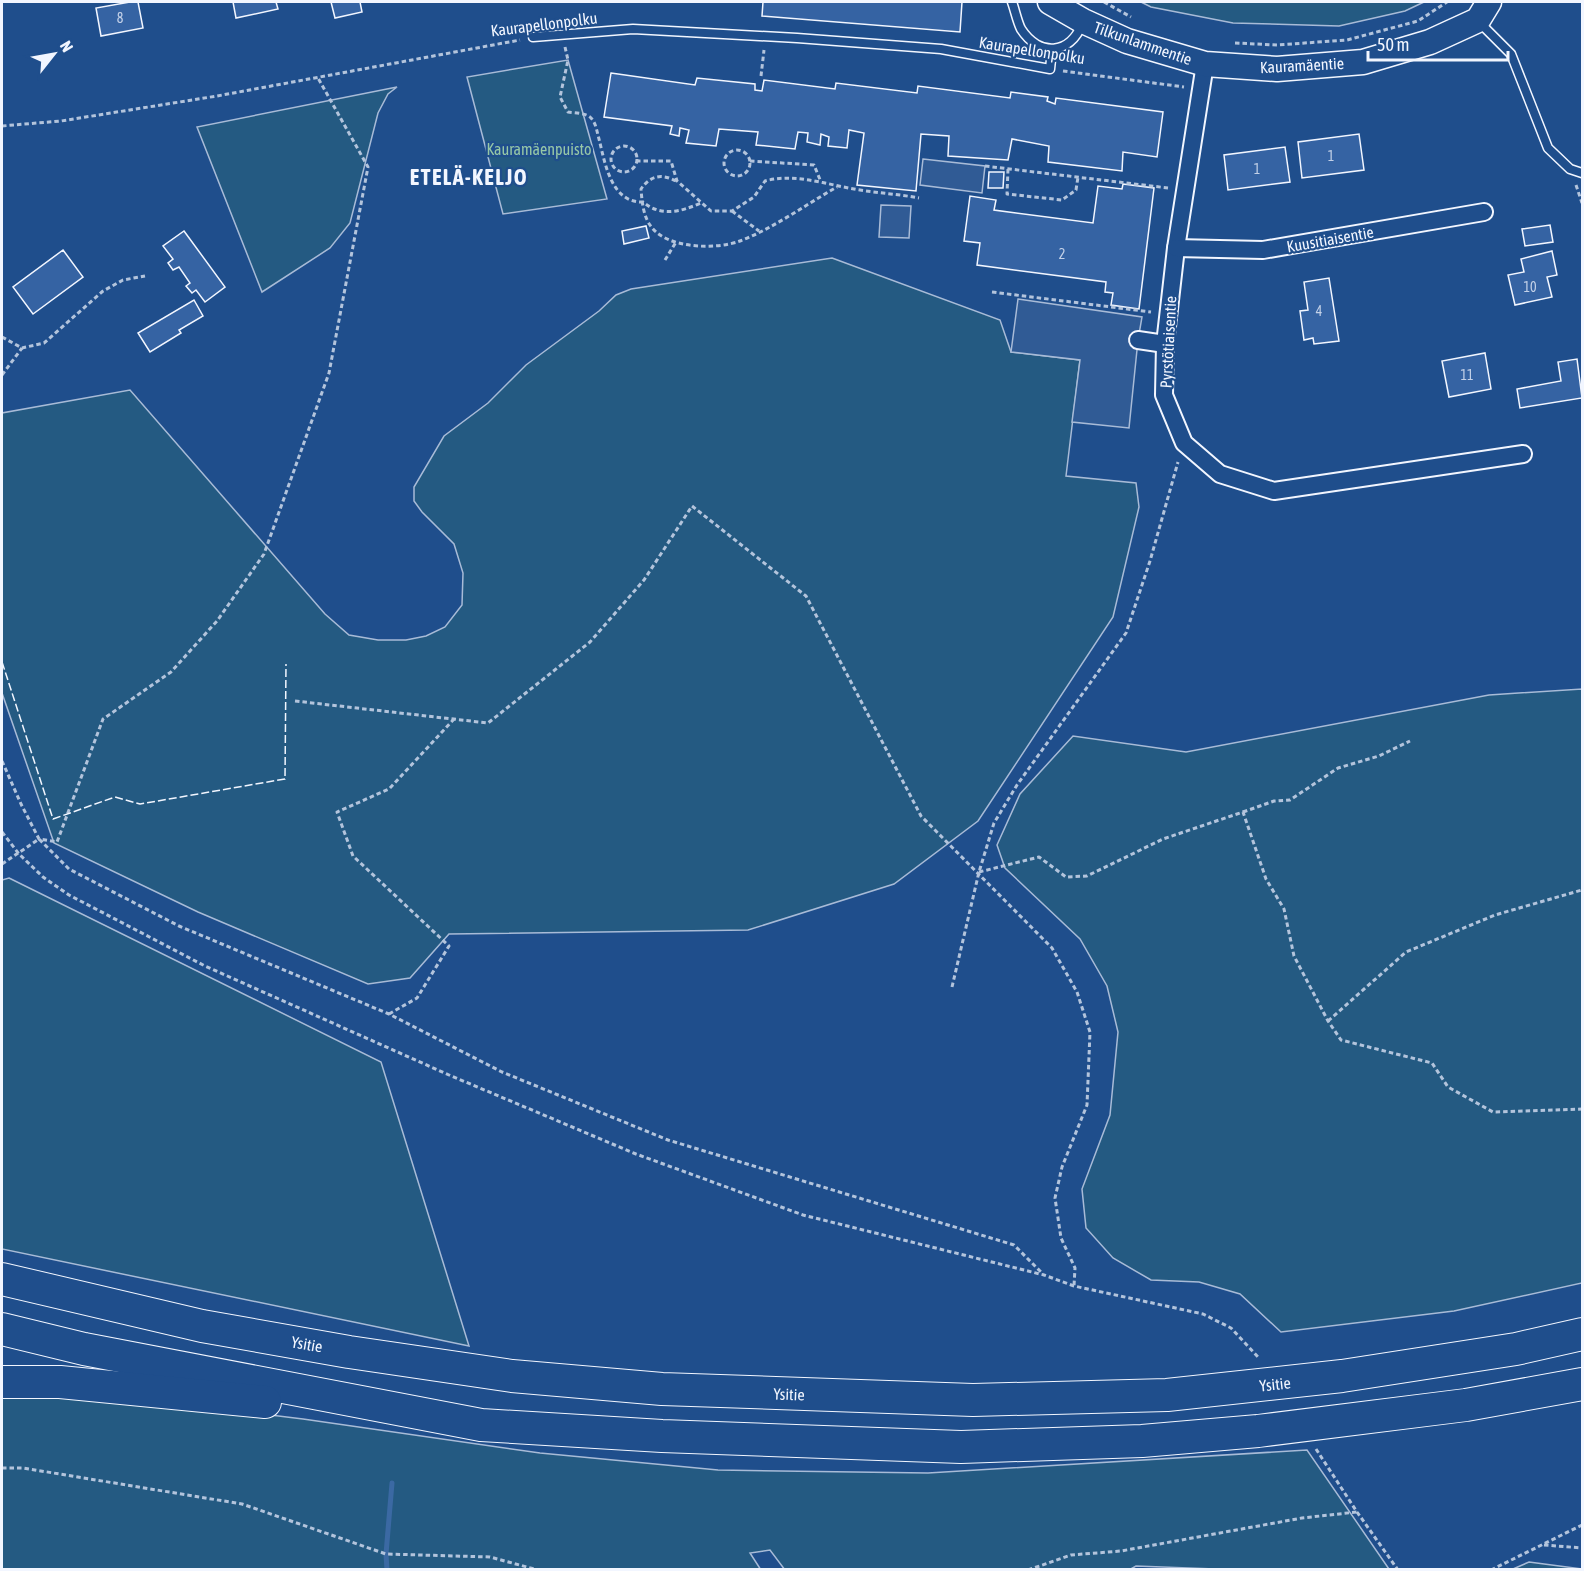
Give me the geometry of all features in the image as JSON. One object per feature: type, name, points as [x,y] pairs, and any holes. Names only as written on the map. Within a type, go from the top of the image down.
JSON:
[{"type":"highway","name":"Ysitie","points":[[2,1279],[202,1326],[349,1352],[512,1376],[674,1390],[973,1400],[1167,1395],[1342,1376],[1516,1348],[1582,1334]]},
{"type":"highway","points":[[2,1329],[84,1348],[481,1425]]},
{"type":"highway","points":[[2,1382],[60,1382],[481,1425],[662,1436],[961,1447],[1120,1442],[1258,1431],[1466,1406],[1582,1384]]},
{"type":"street","name":"Tilkunlammentie","points":[[1050,2],[1083,21],[1127,40],[1205,64]]},
{"type":"street","name":"Kauramäentie","points":[[1205,64],[1277,69],[1363,62],[1430,42],[1483,11]]},
{"type":"street","name":"Pyrstötiaisentie","points":[[1205,64],[1176,248],[1165,344],[1164,395],[1184,443],[1220,474],[1274,491],[1523,454]]},
{"type":"street","name":"Kuusitiaisentie","points":[[1176,248],[1263,250],[1484,212]]},
{"type":"street","points":[[1138,340],[1165,344]]},
{"type":"lane","points":[[1012,2],[1021,28],[1036,45],[1052,50],[1067,46],[1078,35],[1083,21]]},
{"type":"lane","points":[[1483,11],[1511,54],[1548,148],[1570,170],[1582,173]]},
{"type":"lane","name":"Kaurapellonpolku","points":[[533,37],[633,29],[766,36],[940,49],[1050,69]]},
{"type":"lane","points":[[1050,69],[1052,50]]},
{"type":"path","points":[[1104,2],[1131,18]]},
{"type":"path","points":[[1232,43],[1277,45],[1347,39],[1418,21],[1447,2]]},
{"type":"path","points":[[563,35],[568,60],[560,97],[568,112],[589,116],[595,123],[607,171],[618,191],[633,202],[642,202],[652,209],[667,213],[687,209],[701,203]]},
{"type":"path","points":[[761,76],[766,36]]},
{"type":"path","name":"Kaurapellonpolku","points":[[2,126],[72,120],[318,78],[533,37]]},
{"type":"path","name":"Kaurapellonpolku","points":[[1050,69],[1201,89]]},
{"type":"path","points":[[2,864],[39,839],[57,842],[103,719],[171,672],[218,621],[264,554],[328,373],[368,167],[318,78]]},
{"type":"path","points":[[619,147],[628,147],[634,152],[636,161],[633,168],[622,172],[615,168],[611,157],[619,147]]},
{"type":"path","points":[[737,150],[745,153],[750,161],[749,169],[740,176],[732,175],[725,165],[729,153],[737,150]]},
{"type":"path","points":[[636,161],[671,160],[677,181]]},
{"type":"path","points":[[750,161],[814,165],[821,183]]},
{"type":"path","points":[[985,166],[1185,190]]},
{"type":"path","points":[[1008,169],[1006,194],[1040,198],[1062,200],[1076,190],[1078,177]]},
{"type":"path","points":[[838,186],[739,242],[717,246],[684,245],[663,236],[650,226],[642,202],[641,189],[648,179],[660,176],[677,181],[711,211],[732,211],[754,197],[765,181],[778,178],[821,183],[920,198]]},
{"type":"path","points":[[732,211],[760,231]]},
{"type":"path","points":[[665,260],[676,242]]},
{"type":"path","points":[[2,375],[22,348],[44,343],[103,291],[123,280],[145,276]]},
{"type":"path","points":[[992,292],[1168,314]]},
{"type":"path","points":[[2,337],[22,348]]},
{"type":"path","points":[[952,987],[978,872],[994,823],[1017,785],[1126,633],[1150,561],[1184,443]]},
{"type":"path","points":[[295,701],[488,723],[590,642],[644,580],[692,506],[806,596],[921,816],[1052,948],[1077,992],[1090,1032],[1087,1105],[1062,1167],[1055,1198],[1060,1238],[1075,1268],[1074,1286]]},
{"type":"path","points":[[389,1014],[417,998],[449,946],[354,856],[338,812],[389,789],[455,718]]},
{"type":"path","points":[[978,872],[1039,857],[1066,877],[1087,876],[1163,839],[1274,801],[1290,800],[1338,768],[1379,756],[1410,741]]},
{"type":"path","points":[[2,760],[39,839],[69,869],[179,926],[389,1014],[502,1072],[668,1140],[1014,1245],[1044,1275]]},
{"type":"path","points":[[1243,812],[1266,879],[1284,909],[1294,956],[1328,1021],[1341,1040],[1432,1063],[1448,1087],[1493,1112],[1582,1109]]},
{"type":"path","points":[[2,832],[19,854],[43,878],[69,895],[205,966],[449,1075],[636,1154],[803,1215],[1044,1275],[1074,1286],[1203,1314],[1231,1328],[1258,1358]]},
{"type":"path","points":[[1328,1021],[1406,952],[1495,915],[1582,890]]},
{"type":"path","points":[[1314,1445],[1357,1512],[1398,1569]]},
{"type":"path","points":[[2,1468],[23,1468],[242,1504],[386,1554],[490,1557],[538,1569]]},
{"type":"path","points":[[1028,1569],[1071,1555],[1121,1551],[1302,1518],[1357,1512]]},
{"type":"path","points":[[1491,1569],[1582,1525]]},
{"type":"path","points":[[1542,1545],[1582,1548]]},
{"type":"green space","points":[[1141,2],[1424,2],[1405,11],[1339,26],[1233,23],[1151,7]]},
{"type":"green space","name":"Kauramäenpuisto","points":[[568,60],[607,199],[503,214],[467,77]]},
{"type":"green space","points":[[397,87],[388,94],[378,113],[350,223],[330,248],[262,292],[197,127]]},
{"type":"green space","points":[[832,258],[1000,320],[1011,352],[1080,360],[1066,476],[1136,483],[1139,507],[1113,617],[978,821],[894,884],[748,930],[449,934],[410,978],[368,984],[198,912],[54,843],[2,693],[2,413],[130,390],[325,614],[349,635],[378,640],[406,640],[426,636],[445,627],[462,605],[463,573],[454,544],[414,501],[414,487],[444,436],[488,403],[526,365],[599,311],[616,295],[631,289]]},
{"type":"green space","points":[[1582,689],[1582,1283],[1454,1311],[1281,1332],[1240,1294],[1199,1282],[1151,1280],[1113,1258],[1086,1228],[1082,1189],[1110,1115],[1118,1032],[1107,986],[1080,939],[1005,868],[997,845],[1020,794],[1073,736],[1186,752],[1489,695]]},
{"type":"green space","points":[[9,878],[381,1062],[469,1346],[2,1249],[2,880]]},
{"type":"green space","points":[[2,1393],[123,1397],[303,1419],[540,1453],[718,1470],[928,1473],[1307,1450],[1389,1569],[1242,1570],[1136,1566],[1129,1570],[785,1570],[770,1550],[750,1553],[761,1570],[2,1569]]},
{"type":"green space","points":[[1529,1562],[1582,1569],[1513,1569]]},
{"type":"shaded area","points":[[923,159],[985,166],[982,193],[920,185]]},
{"type":"shaded area","points":[[881,205],[911,206],[909,238],[879,237]]},
{"type":"shaded area","points":[[1018,299],[1142,317],[1129,428],[1072,422],[1080,360],[1011,352]]},
{"type":"building","points":[[138,2],[143,28],[101,36],[96,8]]},
{"type":"building","points":[[233,2],[276,2],[278,9],[236,18]]},
{"type":"building","points":[[331,2],[360,2],[362,12],[335,18]]},
{"type":"building","points":[[763,2],[962,2],[960,32],[762,16]]},
{"type":"building","points":[[611,73],[695,85],[697,78],[755,84],[755,90],[762,91],[764,80],[835,89],[836,83],[917,93],[918,86],[1010,98],[1011,92],[1048,97],[1047,101],[1055,104],[1056,98],[1163,112],[1157,157],[1123,152],[1122,171],[1048,162],[1049,146],[1012,139],[1008,160],[948,156],[949,136],[921,134],[916,191],[857,185],[864,133],[849,130],[847,148],[828,146],[829,137],[821,134],[820,145],[807,142],[808,133],[798,132],[795,149],[756,145],[758,132],[719,129],[716,146],[686,143],[689,130],[680,128],[679,136],[670,134],[672,126],[604,117]]},
{"type":"building","points":[[1359,134],[1364,170],[1302,178],[1298,142]]},
{"type":"building","points":[[1285,147],[1290,182],[1228,190],[1224,155]]},
{"type":"building","points":[[989,172],[1004,172],[1003,188],[988,188]]},
{"type":"building","points":[[1123,184],[1154,188],[1139,309],[1111,305],[1113,293],[1105,292],[1106,282],[977,265],[980,243],[964,241],[970,196],[996,200],[994,210],[1093,223],[1098,186],[1122,189]]},
{"type":"building","points":[[1550,225],[1553,242],[1525,246],[1522,229]]},
{"type":"building","points":[[646,226],[649,238],[624,244],[622,231]]},
{"type":"building","points":[[184,231],[225,287],[205,302],[196,290],[192,293],[186,286],[190,283],[179,267],[173,270],[168,263],[173,259],[163,246]]},
{"type":"building","points":[[63,250],[83,277],[33,314],[13,287]]},
{"type":"building","points":[[1552,251],[1557,275],[1547,277],[1552,297],[1515,305],[1508,275],[1524,272],[1521,259]]},
{"type":"building","points":[[1329,278],[1339,341],[1314,344],[1313,338],[1304,340],[1300,311],[1308,310],[1304,282]]},
{"type":"building","points":[[194,300],[203,316],[179,330],[181,333],[150,352],[138,333]]},
{"type":"building","points":[[1485,353],[1491,389],[1449,397],[1442,361]]},
{"type":"building","points":[[1577,359],[1582,398],[1520,408],[1517,389],[1561,381],[1558,362]]},
{"type":"waterway","points":[[387,1570],[386,1554],[392,1483]]},
{"type":"fence","points":[[2,662],[53,819],[115,797],[140,804],[285,779],[286,664]]},
{"type":"district","name":"ETELÄ-KELJO","points":[[469,177]]}]
